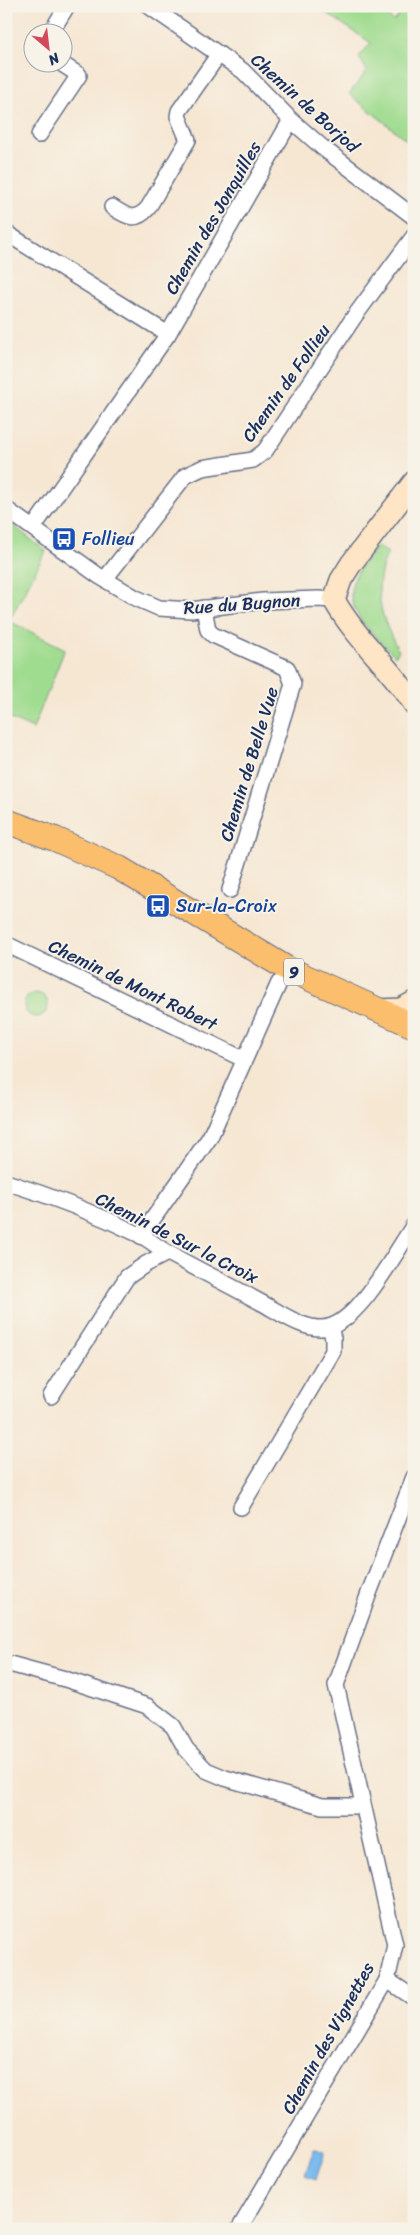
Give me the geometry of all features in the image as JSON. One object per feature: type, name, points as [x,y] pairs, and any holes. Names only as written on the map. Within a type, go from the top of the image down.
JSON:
[{"type":"main road","name":"9","points":[[6,821],[55,839],[118,868],[286,968],[414,1026]]},
{"type":"street","points":[[57,22],[67,6]]},
{"type":"street","name":"Chemin de Borjod","points":[[148,6],[243,71],[290,120],[323,148],[414,217]]},
{"type":"street","points":[[112,207],[128,218],[143,213],[148,208],[188,140],[178,116],[179,111],[219,54]]},
{"type":"street","points":[[39,135],[78,75],[72,71]]},
{"type":"street","name":"Chemin des Jonquilles","points":[[33,528],[168,334],[290,120]]},
{"type":"street","points":[[6,233],[168,334]]},
{"type":"street","name":"Chemin de Follieu","points":[[106,579],[185,476],[202,468],[253,460],[265,451],[354,317],[414,236]]},
{"type":"street","points":[[414,482],[351,564],[341,580],[334,600],[347,622],[414,704]]},
{"type":"street","name":"Rue du Bugnon","points":[[6,509],[106,579],[136,598],[159,608],[191,610],[263,601],[334,600]]},
{"type":"street","name":"Chemin de Belle Vue","points":[[204,608],[208,630],[287,668],[293,684],[230,890]]},
{"type":"street","name":"Chemin de Mont Robert","points":[[6,944],[243,1059]]},
{"type":"street","points":[[141,1236],[210,1137],[278,983]]},
{"type":"street","points":[[378,1010],[401,1009],[414,1002]]},
{"type":"street","name":"Chemin de Sur la Croix","points":[[6,1182],[85,1210],[141,1236],[167,1252],[303,1324],[315,1328],[330,1327]]},
{"type":"street","points":[[241,1507],[333,1351],[333,1338],[330,1327],[350,1315],[365,1298],[414,1225]]},
{"type":"street","points":[[51,1396],[127,1277],[167,1252]]},
{"type":"street","name":"Chemin des Vignettes","points":[[239,2229],[387,1980],[395,1945],[336,1686],[369,1593],[414,1477]]},
{"type":"street","points":[[6,1663],[65,1679],[147,1706],[174,1726],[182,1744],[206,1770],[225,1778],[322,1806],[363,1806]]},
{"type":"street","points":[[387,1980],[414,1998]]},
{"type":"green space","points":[[316,6],[374,6],[394,21],[407,6],[414,6],[414,146],[349,94],[367,71],[359,57],[371,43]]},
{"type":"green space","points":[[6,520],[46,551],[9,621],[65,649],[33,729],[6,717]]},
{"type":"green space","points":[[377,546],[388,553],[380,578],[379,591],[380,603],[387,627],[399,651],[395,656],[363,623],[352,603],[351,593],[355,577],[363,563]]},
{"type":"green space","points":[[36,993],[45,996],[48,1005],[45,1014],[36,1017],[27,1014],[24,1005],[27,996]]},
{"type":"water","points":[[314,2148],[325,2152],[316,2179],[305,2175]]},
{"type":"place","name":"Follieu","points":[[64,539]]},
{"type":"place","name":"Sur-la-Croix","points":[[158,906]]}]
